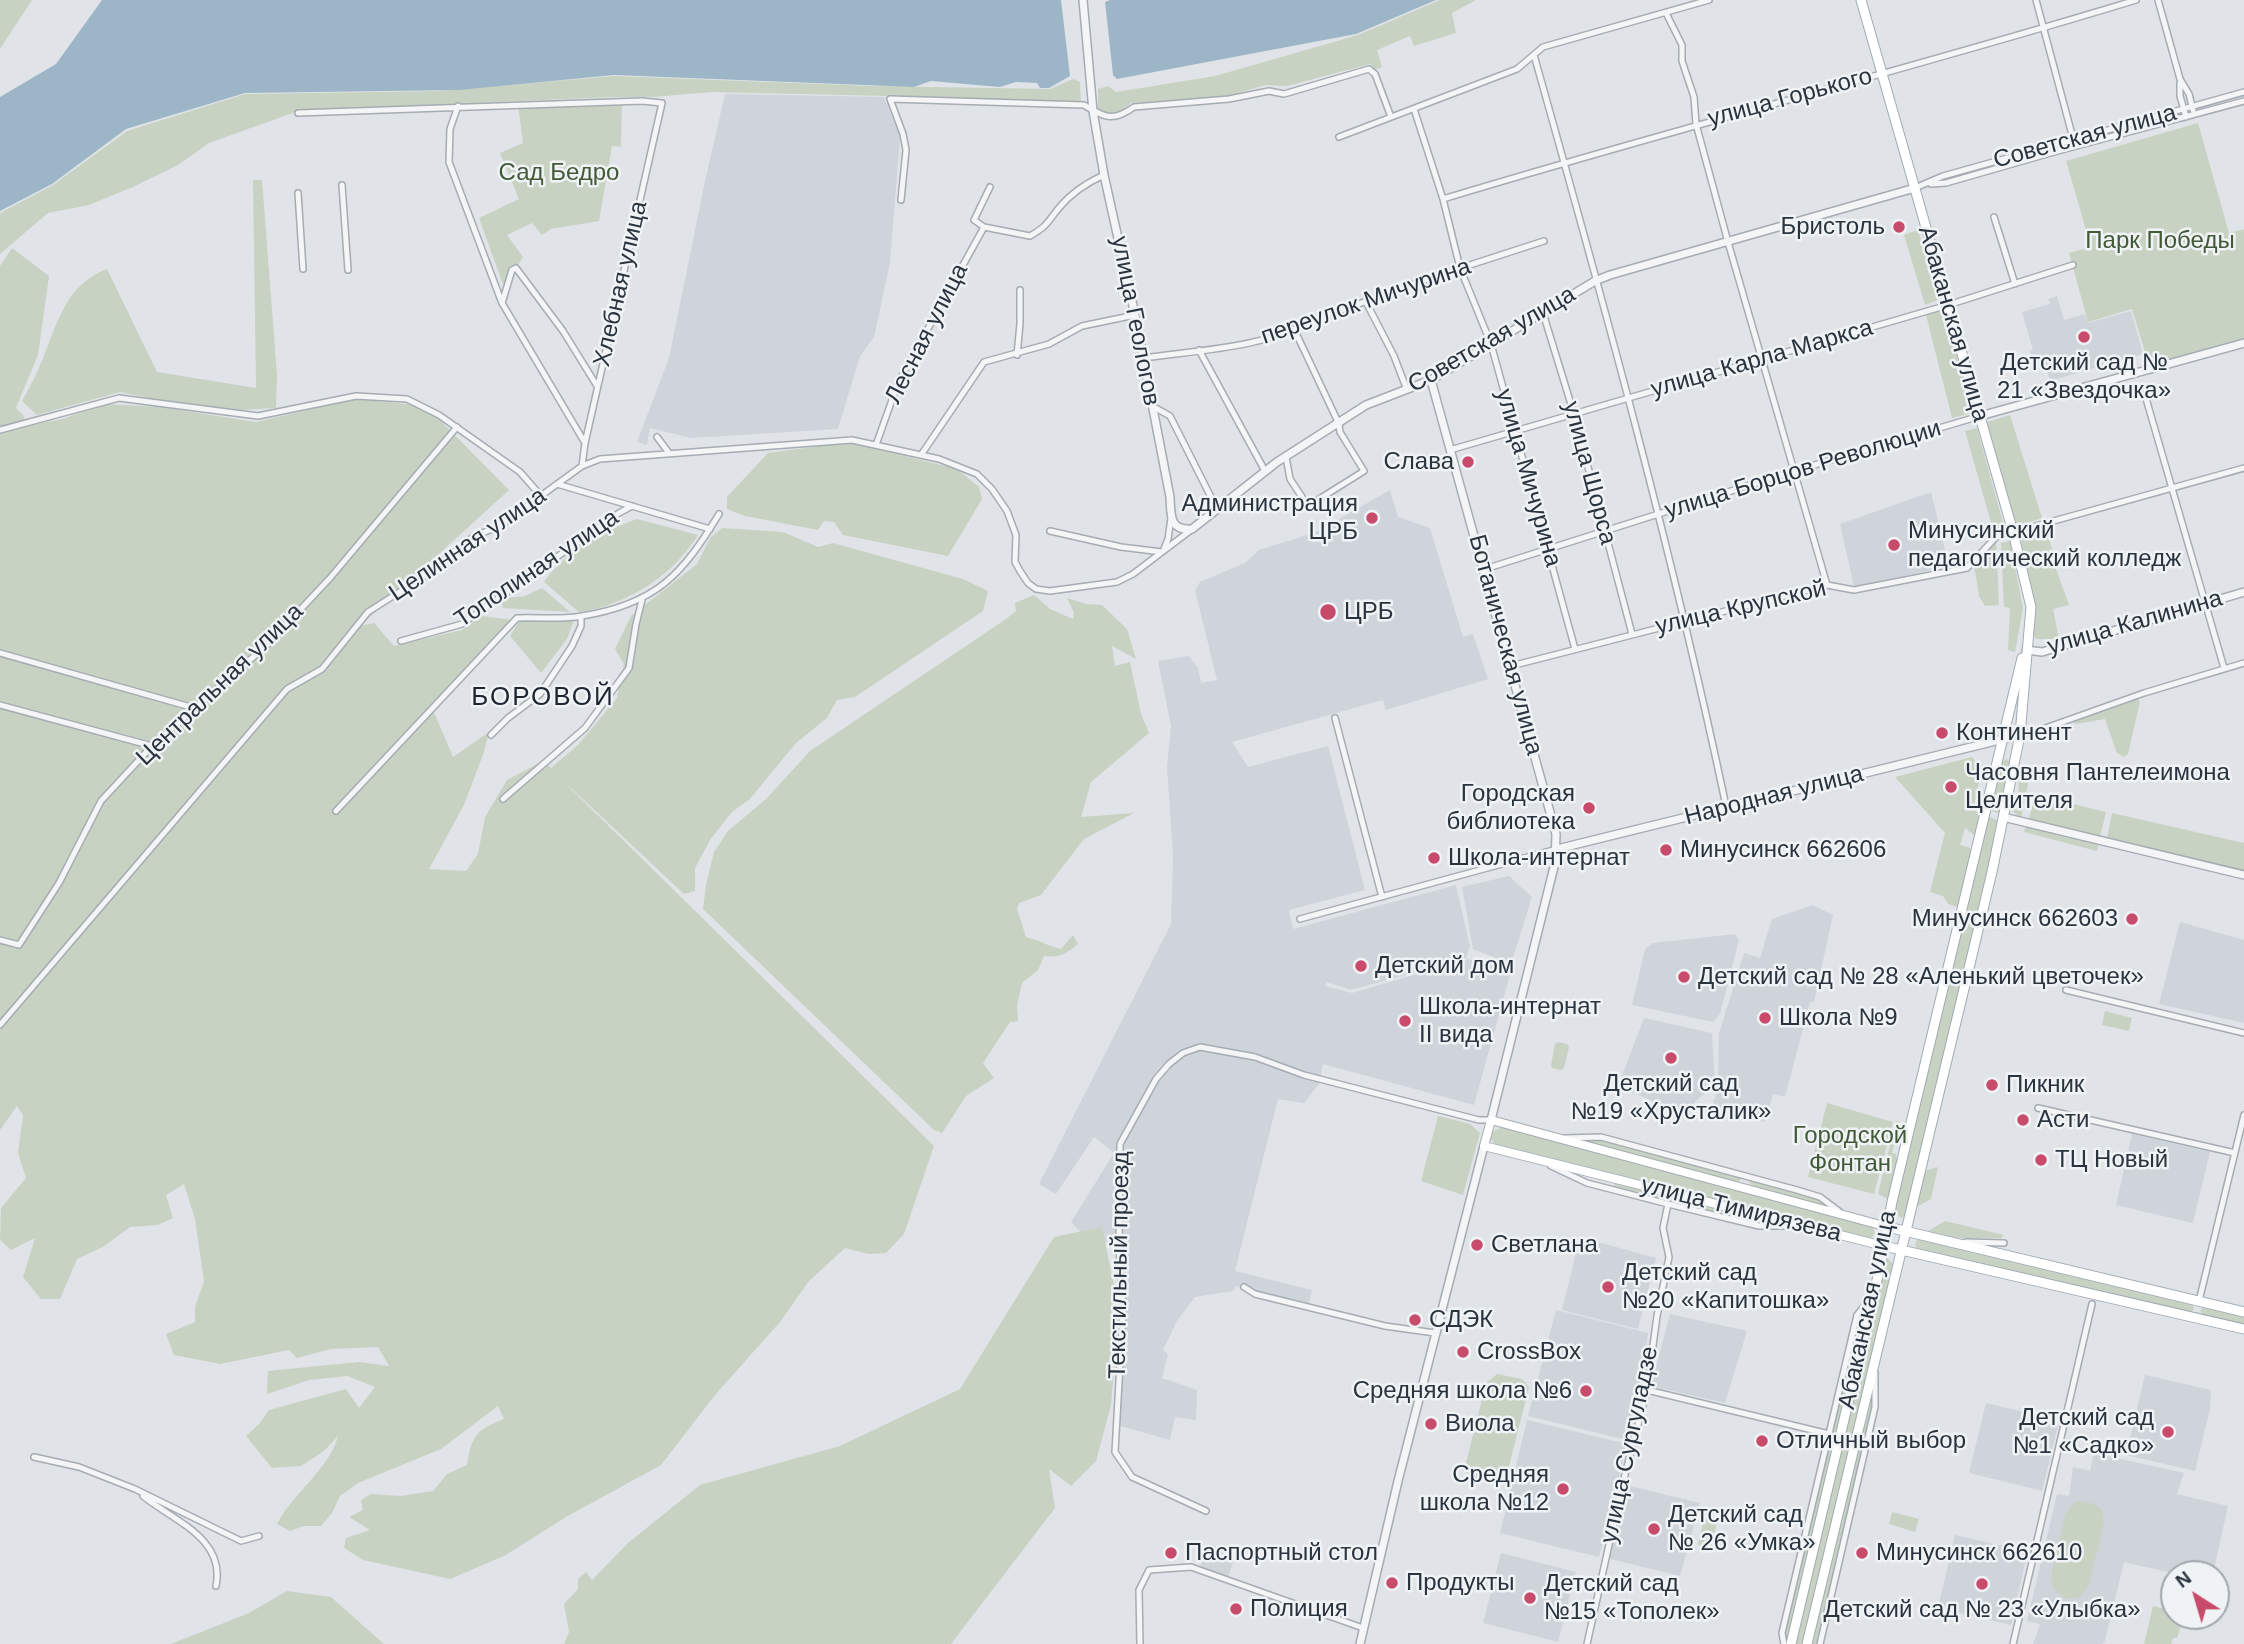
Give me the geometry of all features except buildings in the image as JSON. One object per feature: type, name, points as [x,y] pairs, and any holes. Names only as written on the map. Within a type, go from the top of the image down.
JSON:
[{"type":"main road","name":"Абаканская улица","points":[[1807,1644],[2015,762],[2020,735],[2031,607],[2013,532],[1861,0]]},
{"type":"main road","name":"Абаканская улица","points":[[1791,1644],[1997,760],[2020,663],[2026,650]]},
{"type":"main road","points":[[1997,760],[2007,754],[2015,762]]},
{"type":"main road","points":[[1985,813],[2003,817]]},
{"type":"main road","name":"улица Тимирязева","points":[[1491,1120],[1888,1227],[2244,1312]]},
{"type":"main road","name":"Ботаническая улица","points":[[1484,1146],[1491,1120]]},
{"type":"main road","name":"улица Тимирязева","points":[[1484,1146],[1884,1246],[2244,1329]]},
{"type":"main road","points":[[2195,1318],[2199,1301]]},
{"type":"street","points":[[1339,137],[1517,69],[1543,47],[1709,0]]},
{"type":"street","points":[[2036,0],[2075,146]]},
{"type":"street","name":"улица Горького","points":[[1443,198],[2136,0]]},
{"type":"street","points":[[2158,0],[2180,79],[2189,94],[2195,115]]},
{"type":"street","name":"улица Геологов","points":[[1083,2],[1094,111],[1104,175],[1135,315],[1170,497],[1171,518]]},
{"type":"street","points":[[1666,13],[1682,45],[1682,61],[1694,97],[1696,124],[1827,585]]},
{"type":"street","points":[[1534,55],[1628,398],[1685,621],[1726,806]]},
{"type":"street","points":[[901,200],[906,150],[890,99],[1084,105],[1105,117],[1121,116],[1134,107],[1229,99],[1269,91],[1284,94],[1369,68],[1375,74],[1391,117]]},
{"type":"street","points":[[2180,79],[2180,96],[2186,117]]},
{"type":"street","name":"Советская улица","points":[[1036,589],[1050,591],[1117,582],[1133,574],[1265,471],[1366,405],[1431,380],[1595,281],[1928,184],[1943,176],[2244,92]]},
{"type":"street","name":"Хлебная улица","points":[[458,106],[642,101],[662,103],[597,387],[582,466]]},
{"type":"street","name":"Советская улица","points":[[1928,184],[1946,183],[2244,101]]},
{"type":"street","points":[[298,113],[458,106],[450,129],[449,162],[502,303],[585,443]]},
{"type":"street","name":"улица Мичурина","points":[[1414,108],[1443,198],[1460,268],[1491,344],[1576,649]]},
{"type":"street","points":[[984,227],[1030,236],[1045,227],[1068,198],[1088,182],[1104,175]]},
{"type":"street","points":[[342,186],[348,270]]},
{"type":"street","name":"Лесная улица","points":[[876,445],[898,383],[984,227],[974,220],[990,187]]},
{"type":"street","points":[[298,193],[303,269]]},
{"type":"street","points":[[1994,217],[2015,284]]},
{"type":"street","name":"переулок Мичурина","points":[[1143,358],[1240,344],[1295,331],[1314,320],[1544,240]]},
{"type":"street","name":"улица Карла Маркса","points":[[1450,450],[1948,305],[2073,265]]},
{"type":"street","points":[[502,303],[512,270],[516,268],[563,331],[597,387]]},
{"type":"street","points":[[1017,355],[1020,290]]},
{"type":"street","points":[[1367,302],[1394,356],[1407,390]]},
{"type":"street","name":"улица Щорса","points":[[1543,313],[1574,414],[1632,634]]},
{"type":"street","points":[[920,455],[984,362],[1049,344],[1082,326],[1135,315]]},
{"type":"street","points":[[1286,457],[1290,479],[1308,506],[1364,471],[1340,432],[1339,424],[1295,331]]},
{"type":"street","name":"улица Борцов Революции","points":[[1485,569],[1794,471],[2244,343]]},
{"type":"street","points":[[1199,350],[1265,471]]},
{"type":"street","name":"Ботаническая улица","points":[[1431,380],[1554,822],[1557,849],[1491,1120]]},
{"type":"street","points":[[2145,395],[2224,668]]},
{"type":"street","points":[[0,430],[119,398],[258,416],[356,396],[407,399],[439,415],[520,472],[541,496]]},
{"type":"street","points":[[1152,406],[1170,416],[1217,509]]},
{"type":"street","name":"Центральная улица","points":[[0,940],[19,945],[59,883],[102,801],[152,747],[259,652],[312,596],[457,427]]},
{"type":"street","points":[[657,437],[669,453]]},
{"type":"street","name":"Целинная улица","points":[[0,1026],[288,689],[322,669],[368,612],[426,575],[474,536],[498,527],[582,466],[600,459],[844,440],[962,466],[977,474],[992,489],[1007,511],[1016,535],[1015,562],[1028,583],[1036,589]]},
{"type":"street","name":"улица Крупской","points":[[1511,666],[1827,585],[1854,590],[1967,568],[1996,537],[2244,468]]},
{"type":"street","points":[[557,484],[710,528]]},
{"type":"street","name":"Тополиная улица","points":[[401,641],[462,624],[632,506]]},
{"type":"street","points":[[336,811],[517,618],[581,617],[642,600],[671,578],[692,556],[719,514]]},
{"type":"street","points":[[1171,518],[1179,528],[1192,529]]},
{"type":"street","points":[[1050,531],[1121,547],[1162,552],[1168,539],[1171,518]]},
{"type":"street","name":"улица Калинина","points":[[2026,650],[2042,652],[2244,592]]},
{"type":"street","points":[[503,799],[585,728],[629,668],[642,600]]},
{"type":"street","points":[[491,734],[540,694],[572,646],[581,626],[581,617]]},
{"type":"street","points":[[0,653],[194,708]]},
{"type":"street","name":"Народная улица","points":[[1300,919],[1726,806],[2002,741],[2244,663]]},
{"type":"street","points":[[0,705],[152,747]]},
{"type":"street","points":[[1335,718],[1382,897]]},
{"type":"street","points":[[2003,817],[2244,875]]},
{"type":"street","points":[[2066,989],[2244,1033]]},
{"type":"street","name":"Текстильный проезд","points":[[1206,1511],[1132,1477],[1115,1451],[1123,1311],[1119,1246],[1120,1144],[1156,1079],[1168,1064],[1183,1053],[1200,1047],[1255,1057],[1304,1076],[1491,1120]]},
{"type":"street","points":[[2038,1108],[2235,1153]]},
{"type":"street","points":[[2199,1301],[2244,1115]]},
{"type":"street","points":[[1555,1138],[1601,1137],[1776,1184],[1820,1196],[1845,1216]]},
{"type":"street","name":"Ботаническая улица","points":[[1360,1644],[1435,1333],[1484,1146]]},
{"type":"street","points":[[1539,1160],[1587,1183],[1668,1204],[1759,1226],[1802,1225]]},
{"type":"street","name":"улица Сургуладзе","points":[[1587,1644],[1622,1486],[1647,1390],[1657,1316],[1669,1257],[1664,1228],[1668,1204]]},
{"type":"street","points":[[1955,1242],[2004,1242]]},
{"type":"street","points":[[1244,1287],[1255,1294],[1385,1326],[1435,1333]]},
{"type":"street","points":[[1784,1644],[1782,1633],[1857,1315],[1874,1294]]},
{"type":"street","points":[[2013,1644],[2092,1304]]},
{"type":"street","points":[[1820,1644],[1875,1407],[1875,1362]]},
{"type":"street","points":[[1647,1390],[1829,1434]]},
{"type":"street","points":[[34,1457],[79,1468],[135,1489],[241,1541],[259,1536]]},
{"type":"street","points":[[135,1489],[155,1506],[197,1532],[216,1559],[219,1574],[216,1586]]},
{"type":"street","points":[[1140,1644],[1139,1590],[1149,1570],[1191,1567],[1363,1628]]},
{"type":"shaded area","points":[[725,94],[884,97],[900,137],[890,263],[874,337],[860,356],[838,429],[691,438],[650,428],[647,445],[637,442],[669,358]]},
{"type":"shaded area","name":"Детский сад № 21 «Звездочка»","points":[[2057,296],[2064,320],[2085,314],[2088,323],[2131,311],[2143,354],[2050,381],[2043,357],[2032,360],[2030,351],[2033,350],[2022,312],[2050,304],[2048,299]]},
{"type":"shaded area","points":[[1390,490],[1398,517],[1430,528],[1463,637],[1473,634],[1488,679],[1386,710],[1383,700],[1232,742],[1248,767],[1328,746],[1365,890],[1289,910],[1293,929],[1456,885],[1470,947],[1466,958],[1351,990],[1327,982],[1325,986],[1352,993],[1468,959],[1511,971],[1474,1105],[1323,1064],[1319,1084],[1304,1103],[1278,1099],[1235,1271],[1312,1290],[1309,1303],[1236,1286],[1233,1291],[1195,1297],[1177,1321],[1163,1350],[1168,1354],[1162,1378],[1197,1390],[1196,1420],[1175,1417],[1170,1440],[1117,1425],[1122,1268],[1116,1242],[1091,1243],[1071,1222],[1114,1153],[1094,1137],[1056,1194],[1039,1184],[1171,924],[1173,856],[1167,766],[1171,726],[1158,661],[1189,656],[1198,668],[1201,683],[1217,680],[1195,590],[1200,582],[1245,563],[1259,550],[1317,532]]},
{"type":"shaded area","name":"Минусинский педагогический колледж","points":[[1931,492],[1949,566],[1854,587],[1840,524]]},
{"type":"shaded area","points":[[1509,876],[1532,897],[1511,964],[1473,949],[1462,887]]},
{"type":"shaded area","name":"Школа №9","points":[[1813,905],[1833,915],[1814,1002],[1810,1002],[1785,1097],[1773,1094],[1765,1122],[1712,1106],[1718,1088],[1719,1033],[1744,953],[1760,958],[1772,919]]},
{"type":"shaded area","points":[[2180,922],[2244,940],[2244,1023],[2159,1004]]},
{"type":"shaded area","name":"Детский сад № 28 «Аленький цветочек»","points":[[1735,934],[1739,940],[1720,1014],[1713,1022],[1632,1005],[1645,949],[1653,943]]},
{"type":"shaded area","name":"Детский сад №19 «Хрусталик»","points":[[1644,1018],[1712,1033],[1715,1084],[1682,1114],[1618,1086]]},
{"type":"shaded area","points":[[2132,1134],[2210,1152],[2193,1223],[2116,1205]]},
{"type":"shaded area","name":"Детский сад №20 «Капитошка»","points":[[1580,1237],[1656,1258],[1638,1329],[1562,1310]]},
{"type":"shaded area","name":"Средняя школа №6","points":[[1556,1310],[1648,1333],[1644,1367],[1627,1440],[1528,1416]]},
{"type":"shaded area","points":[[1670,1314],[1747,1331],[1725,1403],[1651,1386]]},
{"type":"shaded area","name":"Детский сад №1 «Cадко»","points":[[2145,1375],[2211,1390],[2210,1409],[2195,1471],[2126,1455]]},
{"type":"shaded area","points":[[1986,1403],[2045,1417],[2044,1422],[2058,1426],[2042,1491],[1969,1473]]},
{"type":"shaded area","name":"Средняя школа №12","points":[[1527,1420],[1627,1444],[1599,1557],[1500,1533]]},
{"type":"shaded area","points":[[2094,1453],[2184,1473],[2177,1494],[2228,1506],[2216,1560],[2160,1560],[2160,1570],[2124,1562],[2105,1641],[2102,1644],[2033,1644],[2040,1624],[2027,1621],[2057,1494],[2069,1496],[2073,1467],[2090,1471]]},
{"type":"shaded area","name":"Детский сад № 26 «Умка»","points":[[1626,1485],[1700,1503],[1680,1576],[1610,1559]]},
{"type":"shaded area","name":"Детский сад № 23 «Улыбка»","points":[[1955,1535],[2012,1548],[2011,1556],[2026,1559],[2011,1625],[1938,1608]]},
{"type":"shaded area","points":[[1209,1544],[1236,1554],[1228,1577],[1200,1567]]},
{"type":"shaded area","name":"Детский сад №15 «Тополек»","points":[[1501,1553],[1576,1572],[1558,1642],[1483,1623]]},
{"type":"green space","points":[[0,0],[32,0],[0,49]]},
{"type":"green space","points":[[1440,0],[1476,0],[1452,13],[1456,33],[1414,46],[1410,36],[1377,50],[1382,67],[1375,70],[1370,64],[1287,86],[1265,85],[1225,97],[1131,103],[1123,110],[1108,114],[1098,109],[1098,89],[1108,86],[1116,92],[1215,76],[1358,35]]},
{"type":"green space","points":[[614,76],[873,86],[1050,89],[1073,79],[1080,82],[1081,103],[1053,101],[1031,104],[889,96],[711,92],[654,97],[298,111],[209,143],[178,165],[89,205],[48,213],[0,254],[0,213],[53,185],[127,131],[245,94],[440,91]]},
{"type":"green space","name":"Сад Бедро","points":[[622,101],[621,147],[612,146],[599,221],[551,229],[542,235],[532,223],[507,235],[523,257],[504,287],[479,218],[519,199],[500,153],[523,143],[518,105]]},
{"type":"green space","name":"Парк Победы","points":[[2198,123],[2229,233],[2244,229],[2244,338],[2149,365],[2132,309],[2088,322],[2069,253],[2091,247],[2066,161]]},
{"type":"green space","points":[[253,180],[262,180],[277,375],[276,408],[242,410],[168,402],[120,392],[37,415],[22,401],[70,299],[79,287],[107,269],[157,372],[256,388]]},
{"type":"green space","points":[[1918,230],[1938,300],[1925,305],[1904,235]]},
{"type":"green space","points":[[12,248],[49,276],[38,355],[16,408],[23,415],[27,426],[62,419],[106,404],[160,407],[256,422],[356,399],[426,406],[509,490],[360,626],[374,623],[394,646],[462,630],[482,616],[512,620],[433,710],[453,757],[489,732],[464,805],[429,869],[466,871],[478,854],[485,817],[507,780],[543,761],[551,768],[578,745],[617,698],[624,664],[615,649],[631,616],[697,564],[710,538],[722,528],[783,532],[818,547],[833,543],[963,579],[988,591],[983,611],[855,697],[837,700],[827,718],[796,743],[750,799],[732,812],[710,840],[695,868],[695,891],[684,894],[556,774],[934,1146],[904,1234],[886,1253],[869,1254],[845,1248],[809,1281],[780,1322],[715,1395],[661,1465],[566,1517],[504,1556],[450,1579],[363,1560],[344,1548],[346,1538],[370,1530],[349,1517],[363,1510],[361,1500],[371,1494],[400,1496],[433,1491],[447,1474],[467,1465],[471,1447],[481,1430],[504,1419],[498,1406],[441,1449],[358,1483],[340,1496],[332,1513],[321,1526],[304,1526],[290,1531],[277,1524],[327,1459],[338,1436],[324,1451],[301,1466],[272,1468],[246,1436],[269,1410],[346,1389],[359,1408],[375,1387],[347,1376],[309,1380],[267,1394],[268,1371],[359,1362],[389,1366],[378,1347],[331,1349],[297,1358],[289,1350],[220,1364],[174,1355],[166,1334],[195,1322],[195,1307],[204,1281],[195,1219],[184,1184],[166,1195],[173,1218],[158,1225],[130,1227],[103,1247],[77,1259],[60,1299],[41,1299],[23,1277],[35,1238],[11,1250],[0,1240],[1,1208],[26,1178],[18,1153],[23,1115],[17,1106],[0,1130],[0,266]]},
{"type":"green space","points":[[1944,310],[1972,413],[1952,418],[1926,315]]},
{"type":"green space","points":[[2010,415],[2042,518],[2017,526],[1984,423]]},
{"type":"green space","points":[[1977,428],[2005,530],[1994,533],[1965,431]]},
{"type":"green space","points":[[849,442],[957,469],[979,487],[982,499],[948,556],[843,535],[834,522],[824,521],[818,530],[745,516],[727,509],[727,497],[768,453]]},
{"type":"green space","points":[[637,519],[698,535],[687,551],[661,576],[631,595],[598,608],[580,613],[544,582],[563,561],[586,543]]},
{"type":"green space","points":[[2046,528],[2052,549],[2049,550],[2069,605],[2053,609],[2059,639],[2036,639],[2032,633],[2035,603],[2020,536]]},
{"type":"green space","points":[[1996,541],[1999,605],[1985,606],[1979,596],[1974,566]]},
{"type":"green space","points":[[2010,541],[2023,608],[2015,652],[2008,650],[2010,608],[2004,607],[2001,543]]},
{"type":"green space","points":[[542,588],[570,612],[503,608],[500,599],[525,596]]},
{"type":"green space","points":[[1034,595],[1050,609],[1073,619],[1074,613],[1067,598],[1086,604],[1102,605],[1127,629],[1136,659],[1112,646],[1115,666],[1130,662],[1141,714],[1149,733],[1091,782],[1081,817],[1134,813],[1084,839],[1041,895],[1019,903],[1017,909],[1026,937],[1061,949],[1073,935],[1078,944],[1062,954],[1044,956],[1038,970],[1022,983],[1017,1006],[1018,1021],[1010,1022],[983,1063],[994,1078],[966,1096],[942,1133],[934,1130],[703,909],[706,885],[714,852],[728,831],[766,799],[810,751],[1006,619],[1016,611],[1015,603]]},
{"type":"green space","points":[[523,615],[574,620],[567,639],[541,673],[510,636]]},
{"type":"green space","points":[[2137,698],[2140,702],[2128,754],[2124,757],[2117,753],[2105,719],[2076,724],[2073,722],[2075,718]]},
{"type":"green space","points":[[1972,757],[1977,763],[1983,764],[1974,805],[1980,820],[1974,835],[1965,828],[1960,845],[1970,848],[1971,858],[1958,907],[1948,904],[1943,896],[1930,892],[1945,833],[1895,777]]},
{"type":"green space","points":[[2006,759],[2011,762],[2002,811],[1999,813],[1991,808],[2002,762]]},
{"type":"green space","points":[[2021,768],[2031,770],[2021,818],[2011,810],[2012,805],[2017,804]]},
{"type":"green space","points":[[2035,795],[2106,812],[2100,837],[2029,819]]},
{"type":"green space","points":[[2112,813],[2244,843],[2244,871],[2107,838]]},
{"type":"green space","points":[[1990,817],[1999,821],[1905,1216],[1901,1218],[1895,1212],[1895,1207]]},
{"type":"green space","points":[[2026,825],[2099,843],[2097,851],[2024,832]]},
{"type":"green space","points":[[2105,1011],[2132,1018],[2129,1031],[2102,1025]]},
{"type":"green space","points":[[1558,1042],[1569,1047],[1564,1068],[1561,1070],[1552,1068],[1551,1065],[1555,1044]]},
{"type":"green space","name":"Городской Фонтан","points":[[1827,1103],[1893,1122],[1874,1194],[1808,1177]]},
{"type":"green space","points":[[1438,1116],[1470,1124],[1480,1133],[1463,1195],[1421,1181]]},
{"type":"green space","points":[[1896,1121],[1900,1122],[1892,1153],[1896,1154],[1897,1162],[1888,1199],[1878,1194]]},
{"type":"green space","points":[[1503,1126],[1872,1226],[1875,1233],[1871,1239],[1497,1146],[1491,1139],[1491,1133]]},
{"type":"green space","points":[[1592,1137],[1815,1196],[1832,1208],[1758,1188],[1749,1183],[1750,1180],[1741,1178],[1740,1181],[1731,1181],[1573,1138]]},
{"type":"green space","points":[[1938,1167],[1931,1199],[1915,1208],[1924,1171]]},
{"type":"green space","points":[[1615,1183],[1785,1223],[1761,1223],[1614,1187]]},
{"type":"green space","points":[[1945,1221],[2004,1235],[2001,1238],[1957,1238],[1928,1231]]},
{"type":"green space","points":[[1102,1227],[1119,1310],[1111,1405],[1096,1461],[1071,1486],[1049,1469],[1055,1508],[951,1644],[564,1644],[569,1632],[564,1604],[578,1589],[578,1579],[586,1572],[592,1580],[628,1543],[700,1485],[840,1446],[960,1389],[1054,1237]]},
{"type":"green space","points":[[1921,1238],[2192,1303],[2194,1309],[2190,1312],[2161,1307],[1918,1251],[1916,1241]]},
{"type":"green space","points":[[1888,1259],[1893,1264],[1803,1644],[1795,1644],[1885,1261]]},
{"type":"green space","points":[[2204,1306],[2244,1315],[2244,1325],[2203,1315],[2200,1311]]},
{"type":"green space","points":[[1847,1373],[1850,1374],[1788,1644],[1785,1644],[1784,1634]]},
{"type":"green space","points":[[1497,1374],[1522,1379],[1529,1387],[1506,1478],[1502,1483],[1477,1479],[1464,1471],[1486,1383]]},
{"type":"green space","points":[[1872,1382],[1872,1411],[1816,1644],[1811,1644]]},
{"type":"green space","points":[[2080,1501],[2101,1508],[2104,1522],[2088,1587],[2079,1597],[2066,1599],[2054,1590],[2051,1576],[2066,1513],[2073,1503]]},
{"type":"green space","points":[[1892,1512],[1919,1519],[1915,1532],[1889,1524]]},
{"type":"green space","points":[[1704,1518],[1717,1521],[1711,1548],[1698,1545]]},
{"type":"green space","points":[[287,1591],[331,1597],[384,1644],[171,1644],[249,1613]]},
{"type":"green space","points":[[2153,1606],[2160,1608],[2160,1630],[2179,1630],[2177,1638],[2173,1638],[2171,1644],[2144,1644]]},
{"type":"water","points":[[102,0],[1061,0],[1070,76],[1049,88],[1040,88],[1037,83],[1016,82],[1000,87],[931,81],[914,87],[614,75],[459,90],[245,93],[126,129],[52,184],[0,211],[0,97],[56,64]]},
{"type":"water","points":[[1436,0],[1356,34],[1117,79],[1113,75],[1105,2]]},
{"type":"place","name":"Бристоль","points":[[1899,227]]},
{"type":"place","name":"Детский сад № 21 «Звездочка»","points":[[2084,337]]},
{"type":"place","name":"Слава","points":[[1468,462]]},
{"type":"place","name":"Администрация ЦРБ","points":[[1372,518]]},
{"type":"place","name":"Минусинский педагогический колледж","points":[[1894,545]]},
{"type":"place","name":"ЦРБ","points":[[1328,612]]},
{"type":"place","name":"Континент","points":[[1942,733]]},
{"type":"place","name":"Часовня Пантелеимона Целителя","points":[[1951,787]]},
{"type":"place","name":"Городская библиотека","points":[[1589,808]]},
{"type":"place","name":"Минусинск 662606","points":[[1666,850]]},
{"type":"place","name":"Школа-интернат","points":[[1434,858]]},
{"type":"place","name":"Минусинск 662603","points":[[2132,919]]},
{"type":"place","name":"Детский дом","points":[[1361,966]]},
{"type":"place","name":"Детский сад № 28 «Аленький цветочек»","points":[[1684,977]]},
{"type":"place","name":"Школа №9","points":[[1765,1018]]},
{"type":"place","name":"Школа-интернат II вида","points":[[1405,1021]]},
{"type":"place","name":"Детский сад №19 «Хрусталик»","points":[[1671,1058]]},
{"type":"place","name":"Пикник","points":[[1992,1085]]},
{"type":"place","name":"Асти","points":[[2023,1120]]},
{"type":"place","name":"ТЦ Новый","points":[[2041,1160]]},
{"type":"place","name":"Светлана","points":[[1477,1245]]},
{"type":"place","name":"Детский сад №20 «Капитошка»","points":[[1608,1287]]},
{"type":"place","name":"СДЭК","points":[[1415,1320]]},
{"type":"place","name":"CrossBox","points":[[1463,1352]]},
{"type":"place","name":"Средняя школа №6","points":[[1586,1391]]},
{"type":"place","name":"Виола","points":[[1431,1424]]},
{"type":"place","name":"Детский сад №1 «Cадко»","points":[[2168,1432]]},
{"type":"place","name":"Отличный выбор","points":[[1762,1441]]},
{"type":"place","name":"Средняя школа №12","points":[[1563,1489]]},
{"type":"place","name":"Детский сад № 26 «Умка»","points":[[1654,1529]]},
{"type":"place","name":"Паспортный стол","points":[[1171,1553]]},
{"type":"place","name":"Минусинск 662610","points":[[1862,1553]]},
{"type":"place","name":"Продукты","points":[[1392,1583]]},
{"type":"place","name":"Детский сад № 23 «Улыбка»","points":[[1982,1584]]},
{"type":"place","name":"Детский сад №15 «Тополек»","points":[[1530,1598]]},
{"type":"place","name":"Полиция","points":[[1236,1609]]},
{"type":"district","name":"БОРОВОЙ","points":[[543,698]]}]
